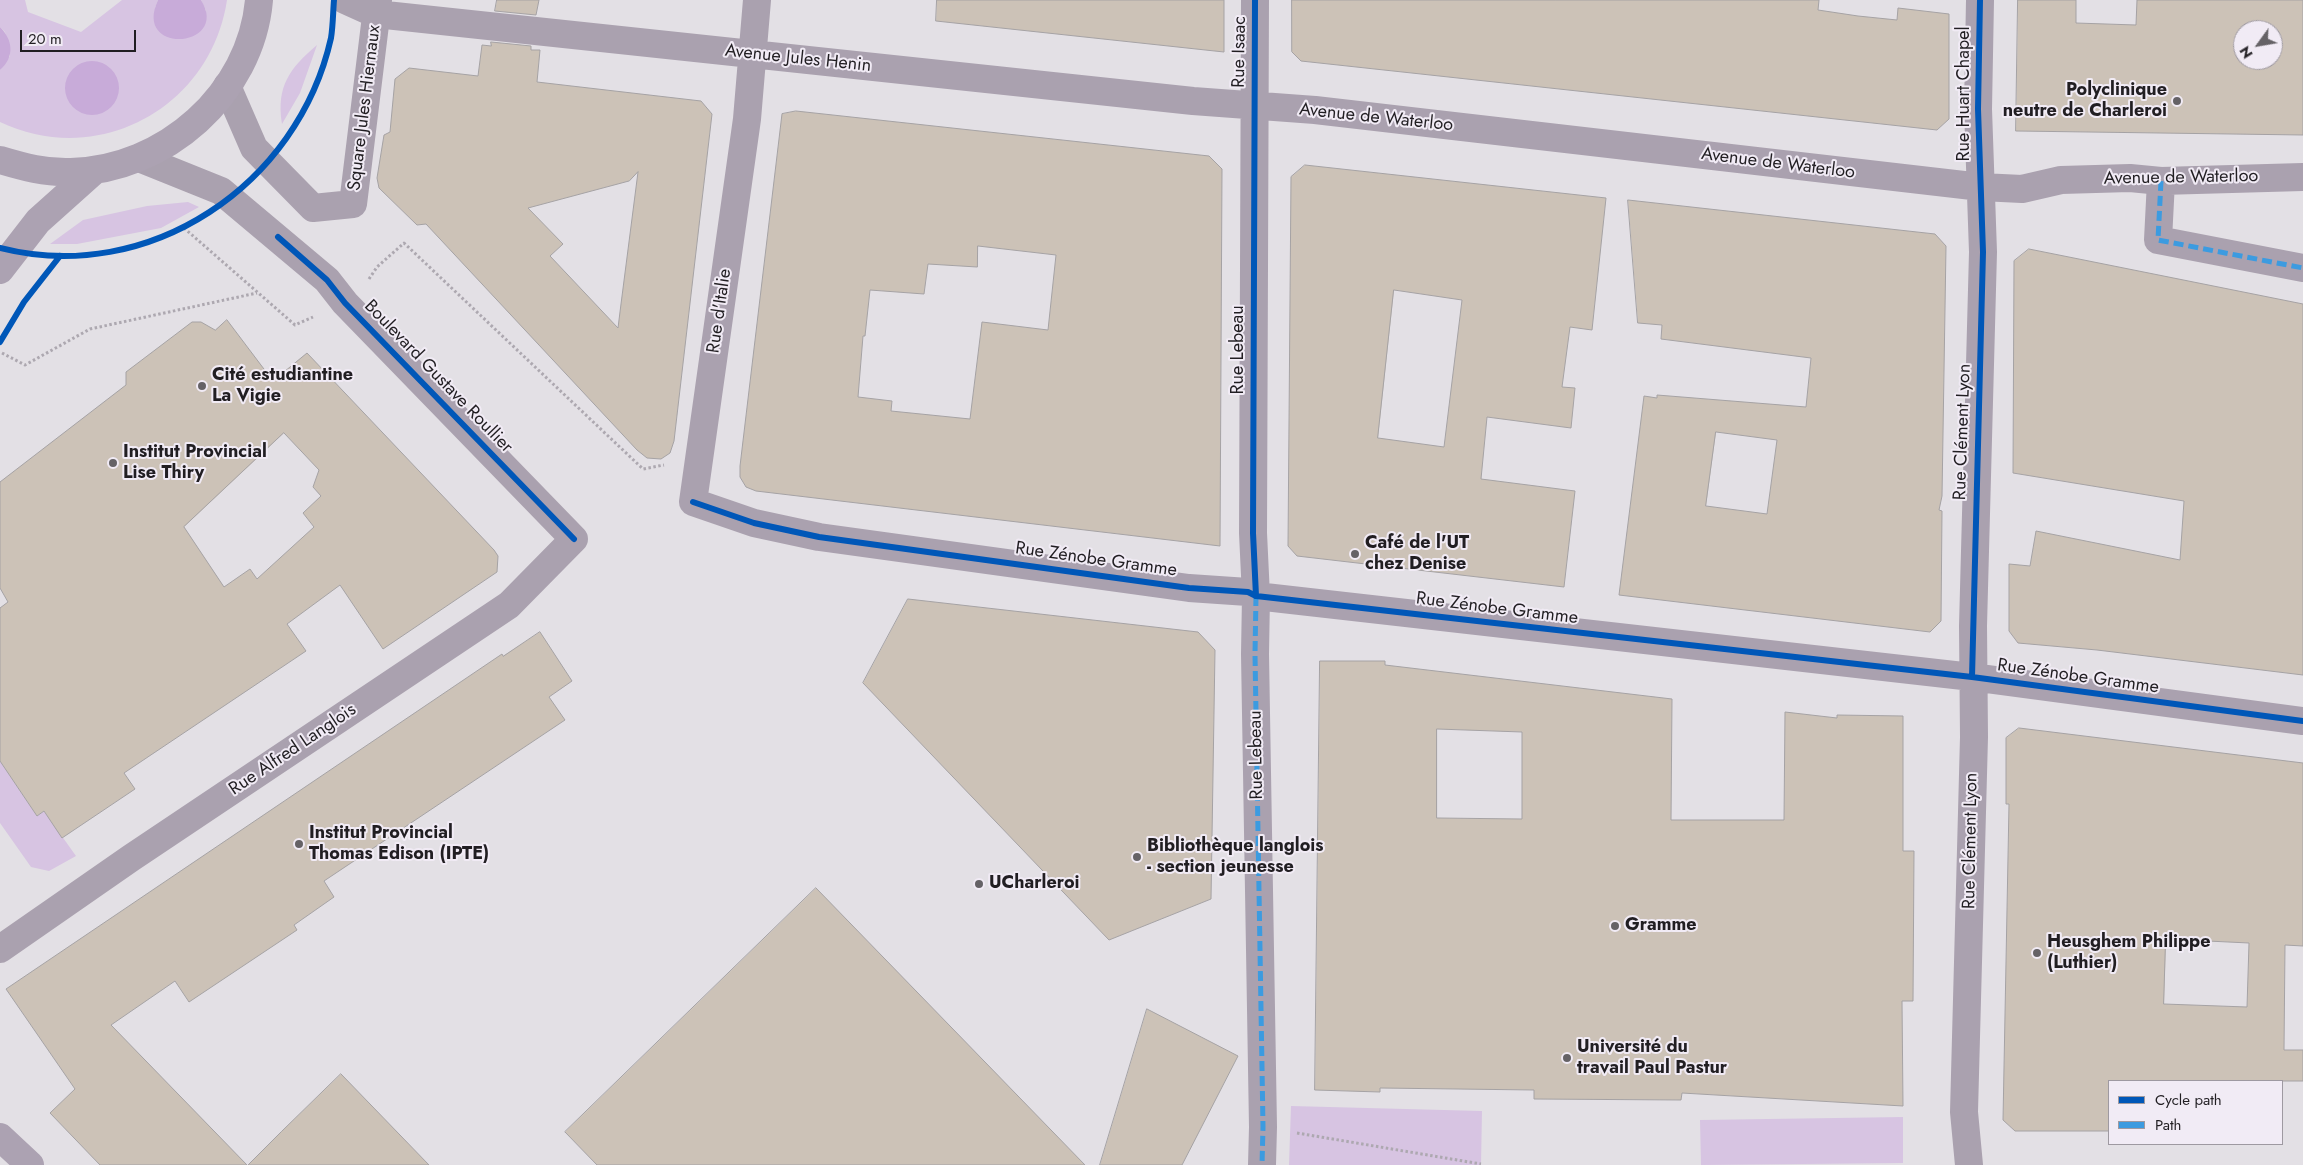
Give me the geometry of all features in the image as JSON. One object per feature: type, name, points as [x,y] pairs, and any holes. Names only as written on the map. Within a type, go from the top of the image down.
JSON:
[{"type":"main road","points":[[0,160],[32,170],[70,172],[95,170],[139,158],[172,141],[199,120],[219,98],[244,59],[257,18],[259,0]]},
{"type":"main road","points":[[0,270],[38,221],[95,170]]},
{"type":"main road","points":[[0,1137],[30,1165]]},
{"type":"street","name":"Avenue Jules Henin","points":[[345,0],[377,7],[752,55],[1192,101],[1254,105]]},
{"type":"street","name":"Rue d'Italie","points":[[693,502],[747,120],[756,0]]},
{"type":"street","name":"Rue Isaac","points":[[1254,105],[1255,0]]},
{"type":"street","name":"Rue Huart Chapel","points":[[1980,0],[1978,109],[1981,187]]},
{"type":"street","name":"Square Jules Hiernaux","points":[[227,86],[254,148],[314,208],[353,204],[377,7]]},
{"type":"street","name":"Avenue de Waterloo","points":[[1254,105],[1981,187],[2022,189],[2062,180],[2130,178],[2160,181],[2303,177]]},
{"type":"street","name":"Rue Lebeau","points":[[1254,105],[1253,533],[1256,596],[1255,654],[1263,1127],[1262,1165]]},
{"type":"street","name":"Boulevard Gustave Roullier","points":[[139,158],[221,191],[278,237],[327,280],[345,303],[574,539]]},
{"type":"street","points":[[2160,181],[2158,240],[2303,268]]},
{"type":"street","name":"Rue Clément Lyon","points":[[1969,1165],[1964,1112],[1974,737],[1972,678],[1983,252],[1981,187]]},
{"type":"street","name":"Rue Zénobe Gramme","points":[[693,502],[754,523],[819,537],[1189,588],[1248,592],[1256,596],[1972,678],[2303,721]]},
{"type":"street","name":"Rue Alfred Langlois","points":[[0,949],[131,858],[509,606],[574,539]]},
{"type":"path","points":[[175,231],[184,228],[230,199]]},
{"type":"path","points":[[184,228],[295,325],[345,303],[361,290],[377,267],[404,243],[643,469],[700,460]]},
{"type":"path","points":[[2,352],[25,365],[90,329],[258,293]]},
{"type":"path","points":[[1263,1127],[1481,1164]]},
{"type":"shaded area","points":[[0,0],[25,0],[28,12],[81,32],[122,0],[158,0],[155,8],[155,22],[205,22],[206,10],[201,0],[227,0],[217,38],[199,71],[174,98],[145,119],[111,132],[75,138],[38,135],[0,122],[0,70],[10,56],[5,32],[0,27]]},
{"type":"shaded area","points":[[158,0],[201,0],[207,16],[203,28],[194,36],[181,39],[168,37],[158,30],[154,18]]},
{"type":"shaded area","points":[[0,27],[8,37],[10,54],[5,65],[0,70]]},
{"type":"shaded area","points":[[317,45],[300,93],[282,124],[281,99],[283,88],[292,70]]},
{"type":"shaded area","points":[[87,61],[97,61],[107,65],[115,73],[119,88],[115,103],[107,111],[97,115],[87,115],[77,111],[69,103],[65,93],[65,83],[69,73],[77,65]]},
{"type":"shaded area","points":[[188,202],[199,207],[161,228],[77,244],[50,244],[83,220],[147,206]]},
{"type":"shaded area","points":[[0,761],[37,816],[44,811],[76,856],[49,871],[31,867],[0,823]]},
{"type":"shaded area","points":[[1291,1106],[1482,1111],[1481,1165],[1289,1165]]},
{"type":"shaded area","points":[[1903,1117],[1903,1163],[1701,1165],[1700,1120]]},
{"type":"building","points":[[497,0],[539,0],[536,15],[495,11]]},
{"type":"building","points":[[937,0],[1224,0],[1224,52],[936,21]]},
{"type":"building","points":[[1292,0],[1819,0],[1818,10],[1858,16],[1897,20],[1898,8],[1949,14],[1949,119],[1937,130],[1301,61],[1292,52]]},
{"type":"building","points":[[2018,0],[2076,0],[2076,23],[2136,25],[2137,0],[2303,0],[2303,135],[2016,131]]},
{"type":"building","points":[[491,42],[531,46],[531,50],[540,50],[537,82],[701,101],[712,114],[674,441],[670,453],[661,459],[647,458],[637,450],[426,224],[417,225],[379,188],[377,178],[384,135],[390,132],[395,79],[409,68],[478,76],[482,45],[491,46]],"holes":[[[638,172],[618,328],[550,256],[563,244],[528,208],[629,181]]]},
{"type":"building","points":[[796,111],[1209,156],[1222,169],[1220,546],[756,491],[746,487],[740,477],[740,466],[782,114]],"holes":[[[978,246],[1056,255],[1048,330],[982,322],[970,419],[891,411],[892,401],[858,397],[863,336],[865,336],[870,290],[924,294],[928,264],[977,267]]]},
{"type":"building","points":[[1305,165],[1606,198],[1592,330],[1570,327],[1562,387],[1575,388],[1571,428],[1487,417],[1481,479],[1575,491],[1564,587],[1297,556],[1288,546],[1291,177]],"holes":[[[1394,290],[1462,300],[1444,447],[1378,438]]]},
{"type":"building","points":[[1628,200],[1935,234],[1946,246],[1942,496],[1939,510],[1942,511],[1941,621],[1930,632],[1619,595],[1644,396],[1657,398],[1657,395],[1806,407],[1811,358],[1661,339],[1662,325],[1638,323]],"holes":[[[1716,432],[1777,440],[1767,514],[1706,506]]]},
{"type":"building","points":[[2029,249],[2303,304],[2303,675],[2097,650],[2018,643],[2009,631],[2009,564],[2030,566],[2036,531],[2180,560],[2184,501],[2013,473],[2014,261]]},
{"type":"building","points":[[227,320],[273,381],[307,353],[494,550],[498,556],[497,572],[383,649],[340,585],[287,624],[306,651],[124,773],[135,789],[62,838],[44,811],[37,816],[0,761],[0,608],[8,602],[0,588],[0,482],[126,385],[126,372],[192,322],[201,322],[215,330]],"holes":[[[284,433],[319,470],[313,487],[321,496],[303,513],[314,527],[257,579],[250,569],[224,587],[184,527]]]},
{"type":"building","points":[[908,599],[1198,632],[1215,650],[1211,899],[1109,940],[863,683]]},
{"type":"building","name":"Institut Provincial Thomas Edison (IPTE)","points":[[540,632],[572,681],[549,697],[565,720],[324,881],[334,897],[294,925],[297,930],[189,1002],[175,981],[111,1025],[247,1165],[100,1165],[50,1113],[75,1089],[6,989],[502,654],[503,656]]},
{"type":"building","name":"Gramme","points":[[1320,661],[1385,661],[1385,665],[1672,699],[1671,820],[1784,820],[1785,712],[1837,718],[1837,715],[1903,716],[1903,851],[1914,851],[1913,1001],[1902,1001],[1903,1106],[1682,1093],[1681,1100],[1534,1099],[1534,1090],[1380,1088],[1380,1092],[1315,1090]],"holes":[[[1437,729],[1522,732],[1522,819],[1437,818]]]},
{"type":"building","points":[[2019,728],[2303,763],[2303,946],[2285,945],[2284,1050],[2303,1050],[2303,1081],[2108,1080],[2108,1131],[2015,1131],[2003,1120],[2009,804],[2006,804],[2006,738]],"holes":[[[2166,939],[2249,943],[2247,1007],[2164,1004]]]},
{"type":"building","points":[[816,888],[1085,1165],[597,1165],[565,1132]]},
{"type":"building","points":[[1147,1009],[1238,1056],[1182,1165],[1100,1165]]},
{"type":"building","points":[[341,1074],[429,1165],[248,1165],[281,1132]]},
{"type":"marked path","points":[[2161,181],[2158,240],[2303,268]]},
{"type":"marked path","points":[[1256,596],[1255,654],[1263,1127],[1262,1165]]},
{"type":"cycle path","points":[[0,248],[56,256],[110,252],[162,237],[209,212],[251,179],[286,138],[313,91],[331,38],[334,0]]},
{"type":"cycle path","points":[[1255,0],[1253,533],[1256,596]]},
{"type":"cycle path","points":[[1972,677],[1983,252],[1978,109],[1980,0]]},
{"type":"cycle path","points":[[278,237],[327,280],[345,303],[574,539]]},
{"type":"cycle path","points":[[0,342],[24,302],[60,256]]},
{"type":"cycle path","points":[[693,502],[754,523],[819,537],[1189,588],[1248,592],[1256,596],[1972,677],[2303,721]]},
{"type":"place","name":"Polyclinique neutre de Charleroi","points":[[2177,101]]},
{"type":"place","name":"Cité estudiantine La Vigie","points":[[202,386]]},
{"type":"place","name":"Institut Provincial Lise Thiry","points":[[113,463]]},
{"type":"place","name":"Café de l'UT chez Denise","points":[[1355,554]]},
{"type":"place","name":"Institut Provincial Thomas Edison (IPTE)","points":[[299,844]]},
{"type":"place","name":"Bibliothèque langlois - section jeunesse","points":[[1137,857]]},
{"type":"place","name":"UCharleroi","points":[[979,884]]},
{"type":"place","name":"Gramme","points":[[1615,926]]},
{"type":"place","name":"Heusghem Philippe (Luthier)","points":[[2037,953]]},
{"type":"place","name":"Université du travail Paul Pastur","points":[[1567,1058]]}]
